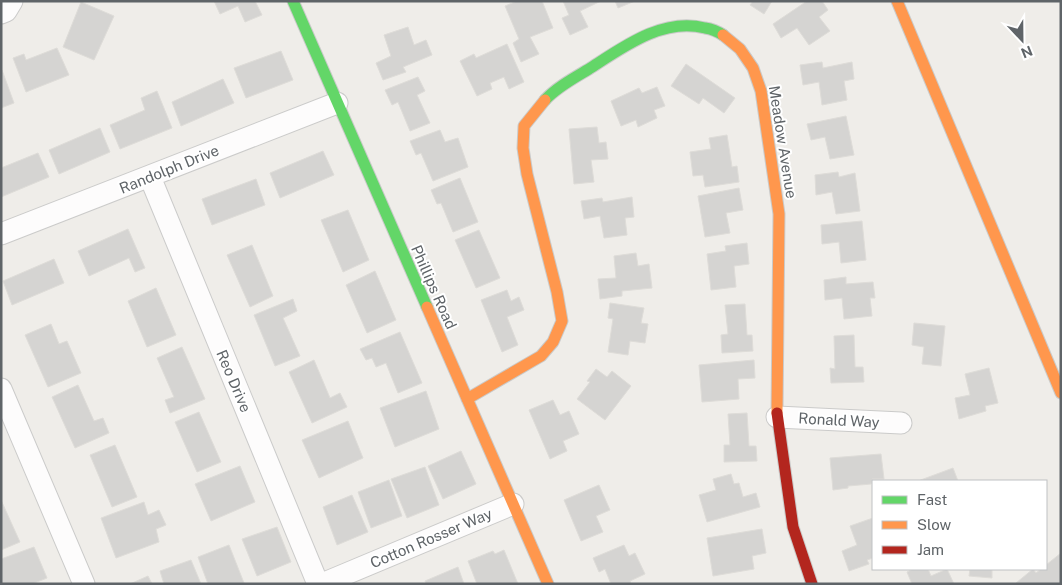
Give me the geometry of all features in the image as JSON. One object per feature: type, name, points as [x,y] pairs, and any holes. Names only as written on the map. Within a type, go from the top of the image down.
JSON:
[{"type":"main road","name":"Phillips Road","points":[[293,1],[548,584]]},
{"type":"main road","points":[[897,1],[1061,393]]},
{"type":"main road","name":"Meadow Avenue","points":[[467,399],[541,356],[553,342],[562,321],[558,292],[527,174],[523,148],[524,126],[553,92],[624,46],[655,31],[676,25],[696,26],[718,32],[740,49],[754,68],[761,91],[779,214],[777,417],[793,527],[812,584]]},
{"type":"street","points":[[1,13],[6,11],[12,1]]},
{"type":"street","name":"Randolph Drive","points":[[1,234],[337,103]]},
{"type":"street","name":"Reo Drive","points":[[150,177],[318,584]]},
{"type":"street","points":[[1,389],[84,584]]},
{"type":"street","name":"Ronald Way","points":[[777,417],[901,423]]},
{"type":"street","name":"Cotton Rosser Way","points":[[322,584],[513,504]]},
{"type":"building","points":[[214,1],[255,1],[262,15],[245,22],[238,6],[220,14]]},
{"type":"building","points":[[517,1],[542,1],[553,28],[530,37],[539,54],[521,62],[513,43],[519,39],[505,6]]},
{"type":"building","points":[[563,1],[601,1],[580,11],[588,27],[570,35],[562,18],[569,15]]},
{"type":"building","points":[[615,1],[635,1],[618,8]]},
{"type":"building","points":[[753,1],[772,1],[764,14],[750,5]]},
{"type":"building","points":[[807,1],[822,1],[828,10],[819,17],[830,31],[809,45],[797,28],[781,38],[773,24]]},
{"type":"building","points":[[81,2],[114,16],[94,60],[63,47]]},
{"type":"building","points":[[408,27],[414,45],[426,40],[432,55],[403,67],[406,72],[383,80],[376,63],[391,56],[384,35]]},
{"type":"building","points":[[507,44],[524,82],[509,89],[504,77],[490,83],[492,89],[477,96],[460,61],[474,54],[476,58]]},
{"type":"building","points":[[57,48],[69,75],[26,92],[13,58],[24,54],[26,60]]},
{"type":"building","points":[[281,51],[293,80],[246,98],[234,68]]},
{"type":"building","points":[[822,62],[823,68],[852,62],[854,79],[844,81],[847,100],[822,105],[819,82],[803,85],[800,65]]},
{"type":"building","points":[[686,64],[735,98],[724,113],[703,98],[699,104],[671,86]]},
{"type":"building","points":[[1,71],[14,103],[1,108]]},
{"type":"building","points":[[418,77],[425,91],[417,95],[430,123],[410,131],[398,102],[392,105],[385,90]]},
{"type":"building","points":[[223,79],[234,103],[181,126],[172,102]]},
{"type":"building","points":[[657,87],[665,106],[654,110],[657,118],[638,127],[636,120],[621,126],[611,101],[639,88],[642,93]]},
{"type":"building","points":[[157,91],[172,128],[120,149],[110,125],[145,110],[141,98]]},
{"type":"building","points":[[846,116],[854,155],[830,159],[825,137],[811,140],[807,124]]},
{"type":"building","points":[[597,127],[599,143],[606,142],[608,159],[591,160],[594,182],[574,184],[569,129]]},
{"type":"building","points":[[100,128],[110,152],[59,174],[49,150]]},
{"type":"building","points":[[440,130],[445,142],[458,138],[468,167],[433,181],[421,153],[416,155],[410,141]]},
{"type":"building","points":[[727,135],[732,167],[737,166],[739,182],[705,187],[703,175],[693,176],[690,152],[711,149],[709,138]]},
{"type":"building","points":[[323,151],[334,175],[280,198],[270,173]]},
{"type":"building","points":[[38,153],[49,177],[1,197],[1,168]]},
{"type":"building","points":[[838,172],[839,177],[855,173],[860,211],[836,214],[832,192],[816,195],[815,175]]},
{"type":"building","points":[[460,178],[478,222],[453,232],[441,203],[437,204],[431,190]]},
{"type":"building","points":[[256,179],[265,205],[212,225],[202,199]]},
{"type":"building","points":[[739,188],[743,210],[726,213],[730,233],[705,237],[698,196]]},
{"type":"building","points":[[632,197],[634,217],[625,218],[627,235],[604,238],[600,216],[584,219],[581,201],[602,198],[603,202]]},
{"type":"building","points":[[348,210],[369,260],[343,272],[321,220]]},
{"type":"building","points":[[862,221],[866,260],[841,263],[839,242],[822,244],[821,225]]},
{"type":"building","points":[[128,229],[145,268],[135,272],[129,258],[89,276],[78,251]]},
{"type":"building","points":[[479,230],[500,278],[476,288],[455,240]]},
{"type":"building","points":[[747,243],[749,264],[734,266],[736,287],[711,290],[707,254],[726,251],[725,246]]},
{"type":"building","points":[[252,245],[273,296],[250,307],[227,255]]},
{"type":"building","points":[[636,253],[638,266],[649,264],[652,288],[622,291],[622,296],[600,299],[598,279],[616,278],[614,256]]},
{"type":"building","points":[[54,259],[64,283],[12,305],[3,281]]},
{"type":"building","points":[[375,271],[396,320],[367,333],[346,285]]},
{"type":"building","points":[[846,277],[846,284],[873,282],[875,298],[870,298],[872,316],[844,319],[842,298],[825,300],[824,280]]},
{"type":"building","points":[[156,288],[176,335],[147,347],[128,301]]},
{"type":"building","points":[[507,290],[511,301],[519,297],[524,310],[507,317],[518,345],[502,352],[481,300]]},
{"type":"building","points":[[293,299],[297,311],[283,318],[300,356],[275,366],[254,315]]},
{"type":"building","points":[[610,303],[644,308],[641,323],[648,324],[645,343],[630,341],[628,355],[608,352],[613,319],[608,318]]},
{"type":"building","points":[[745,304],[747,335],[752,335],[753,351],[722,353],[721,335],[728,334],[725,305]]},
{"type":"building","points":[[914,323],[945,326],[941,366],[922,364],[924,347],[912,345]]},
{"type":"building","points":[[51,324],[59,344],[67,341],[81,373],[48,387],[25,335]]},
{"type":"building","points":[[400,332],[422,383],[398,393],[386,363],[376,367],[372,358],[366,360],[360,349]]},
{"type":"building","points":[[854,335],[855,367],[863,367],[864,382],[831,383],[830,368],[835,369],[834,336]]},
{"type":"building","points":[[182,347],[205,399],[170,413],[165,400],[174,397],[157,358]]},
{"type":"building","points":[[314,360],[330,398],[340,393],[347,407],[312,423],[289,372]]},
{"type":"building","points":[[754,360],[755,378],[738,379],[739,399],[702,402],[699,365]]},
{"type":"building","points":[[989,368],[998,403],[985,406],[986,411],[959,419],[955,398],[970,395],[965,374]]},
{"type":"building","points":[[596,369],[607,377],[612,371],[631,386],[605,420],[577,399],[590,382],[587,381]]},
{"type":"building","points":[[78,385],[94,421],[103,418],[109,433],[75,448],[52,397]]},
{"type":"building","points":[[426,391],[439,429],[395,447],[380,408]]},
{"type":"building","points":[[553,400],[560,415],[569,411],[579,434],[563,441],[567,451],[550,459],[529,410]]},
{"type":"building","points":[[199,412],[221,462],[197,472],[175,422]]},
{"type":"building","points":[[747,413],[749,446],[756,446],[757,461],[724,462],[724,445],[730,445],[728,414]]},
{"type":"building","points":[[348,421],[363,458],[319,478],[302,440]]},
{"type":"building","points":[[115,445],[137,497],[112,507],[90,455]]},
{"type":"building","points":[[461,451],[476,484],[443,499],[428,466]]},
{"type":"building","points":[[881,454],[884,479],[872,479],[871,484],[848,486],[848,488],[833,490],[830,458]]},
{"type":"building","points":[[240,466],[255,502],[211,521],[195,484]]},
{"type":"building","points":[[425,467],[439,505],[407,518],[391,479]]},
{"type":"building","points":[[953,468],[958,480],[921,480]]},
{"type":"building","points":[[731,474],[734,484],[739,483],[743,497],[756,493],[760,507],[707,522],[699,495],[716,490],[713,479]]},
{"type":"building","points":[[389,480],[402,516],[371,528],[358,492]]},
{"type":"building","points":[[599,485],[610,510],[596,516],[603,532],[581,541],[564,500]]},
{"type":"building","points":[[352,495],[368,532],[337,545],[323,507]]},
{"type":"building","points":[[1,500],[20,542],[1,550]]},
{"type":"building","points":[[144,502],[148,515],[159,510],[166,525],[156,529],[159,542],[116,558],[101,518]]},
{"type":"building","points":[[872,518],[872,558],[867,560],[869,564],[849,571],[842,551],[857,545],[850,526]]},
{"type":"building","points":[[277,527],[291,562],[257,576],[242,539]]},
{"type":"building","points":[[762,529],[766,553],[752,556],[754,569],[713,576],[707,538]]},
{"type":"building","points":[[229,545],[244,583],[208,584],[198,557]]},
{"type":"building","points":[[624,545],[629,556],[635,553],[645,574],[630,581],[631,584],[611,584],[605,569],[599,572],[593,558]]},
{"type":"building","points":[[34,547],[47,578],[32,584],[1,584],[1,559]]},
{"type":"building","points":[[504,550],[518,584],[477,584],[468,561],[493,551],[495,554]]},
{"type":"building","points":[[1061,553],[1061,584],[1016,583],[1032,570],[1036,573],[1040,570],[1047,570],[1047,564]]},
{"type":"building","points":[[191,560],[201,584],[164,584],[160,571]]},
{"type":"building","points":[[458,567],[464,584],[426,584],[425,581]]},
{"type":"building","points":[[911,570],[928,570],[931,576],[947,570],[954,584],[912,584],[907,572]]},
{"type":"building","points":[[970,570],[992,570],[992,578],[969,576]]},
{"type":"building","points":[[148,576],[152,584],[130,584]]},
{"type":"traffic: fast","points":[[293,1],[427,307]]},
{"type":"traffic: fast","points":[[545,100],[560,87],[630,43],[659,30],[689,26],[710,29],[723,35]]},
{"type":"traffic: slow","points":[[897,1],[1061,393]]},
{"type":"traffic: slow","points":[[723,35],[740,49],[753,68],[761,91],[779,214],[777,413]]},
{"type":"traffic: slow","points":[[467,399],[541,356],[553,342],[562,321],[557,292],[527,174],[523,148],[524,126],[545,100]]},
{"type":"traffic: slow","points":[[427,307],[548,584]]},
{"type":"traffic: jam","points":[[777,413],[793,527],[812,584]]}]
